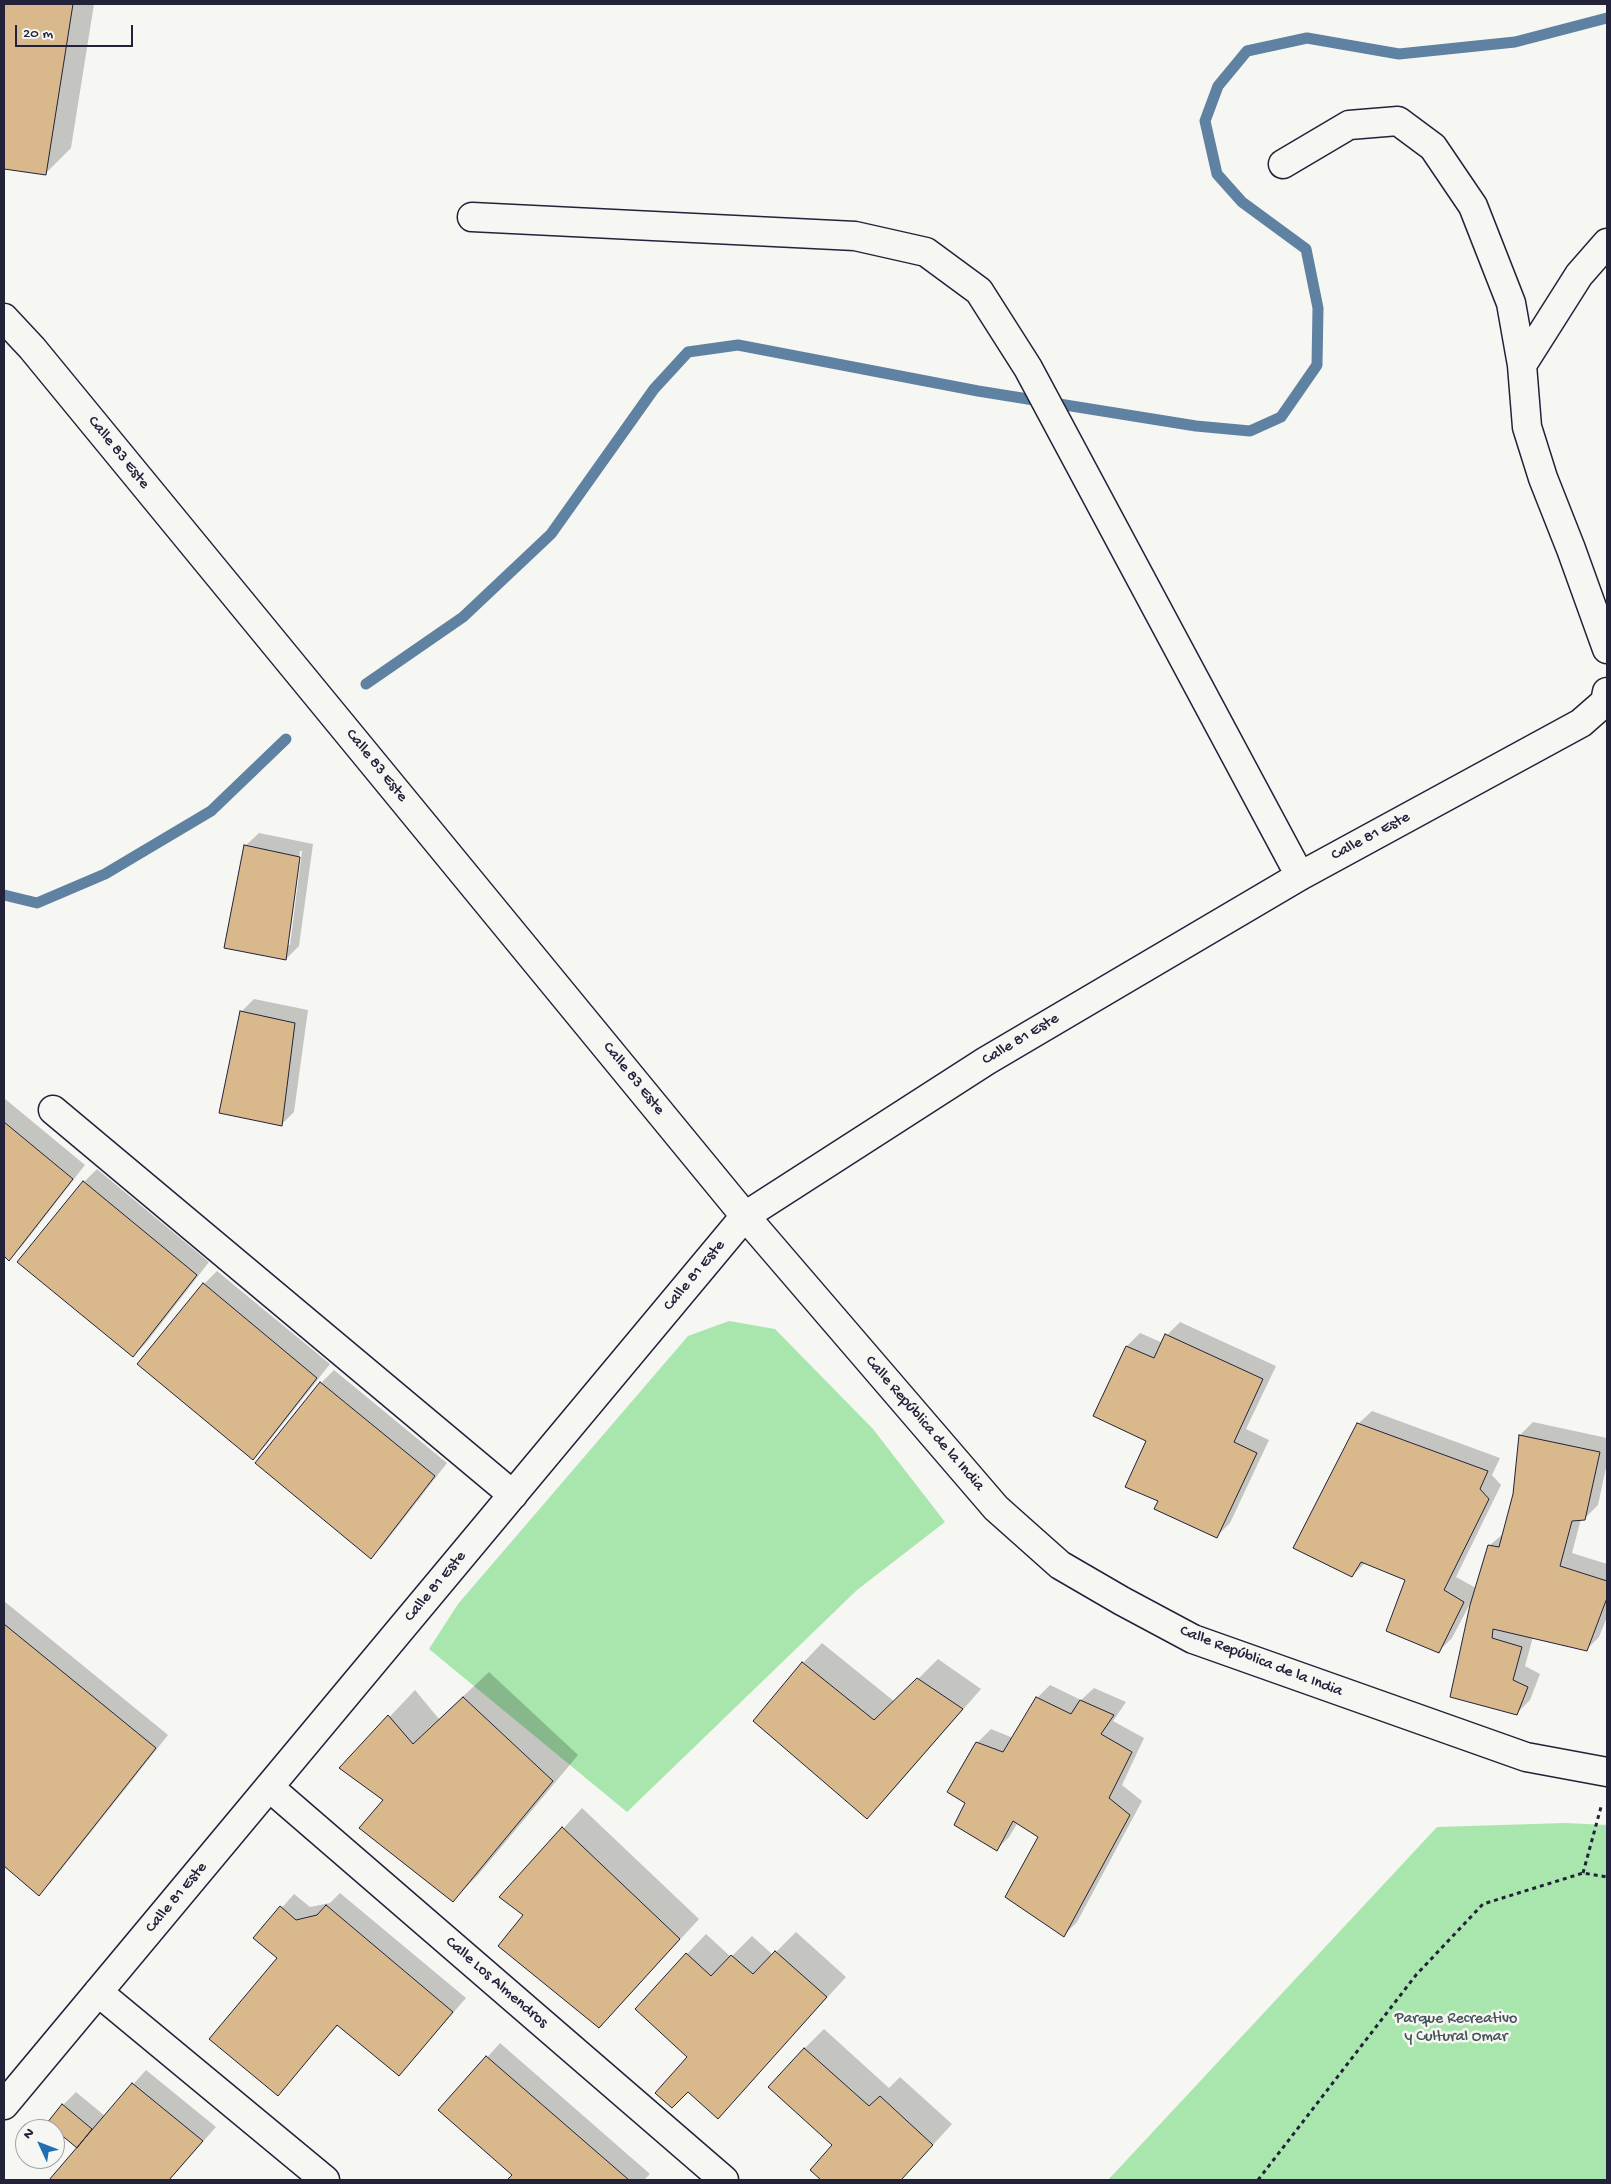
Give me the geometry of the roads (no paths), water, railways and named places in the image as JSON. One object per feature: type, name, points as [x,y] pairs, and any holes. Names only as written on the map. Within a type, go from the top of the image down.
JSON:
[{"type":"street","points":[[1283,164],[1349,125],[1398,121],[1433,147],[1474,206],[1511,303],[1522,365],[1527,426],[1543,478],[1571,548],[1607,649]]},
{"type":"street","points":[[472,217],[855,236],[926,252],[980,291],[1028,368],[1300,876]]},
{"type":"street","points":[[1522,365],[1579,275],[1607,243]]},
{"type":"street","name":"Calle 83 Este","points":[[4,318],[32,348],[745,1216]]},
{"type":"street","name":"Calle 81 Este","points":[[4,2105],[745,1216],[986,1061],[1300,876],[1582,723],[1606,697]]},
{"type":"street","points":[[52,1110],[513,1495]]},
{"type":"street","name":"Calle República de la India","points":[[745,1216],[996,1508],[1060,1565],[1193,1639],[1526,1756],[1607,1772]]},
{"type":"street","name":"Calle Los Almendros","points":[[269,1787],[724,2180]]},
{"type":"street","points":[[98,1992],[325,2180]]},
{"type":"waterway","points":[[366,684],[463,617],[551,534],[654,389],[688,352],[738,345],[978,391],[1196,426],[1250,431],[1281,417],[1317,365],[1318,308],[1306,249],[1242,202],[1217,174],[1205,121],[1218,86],[1247,51],[1307,38],[1399,54],[1515,42],[1607,18]]},
{"type":"waterway","points":[[4,895],[37,903],[105,874],[211,811],[286,739]]},
{"type":"park label","name":"Parque Recreativo y Cultural Omar","points":[[1456,2029]]}]
